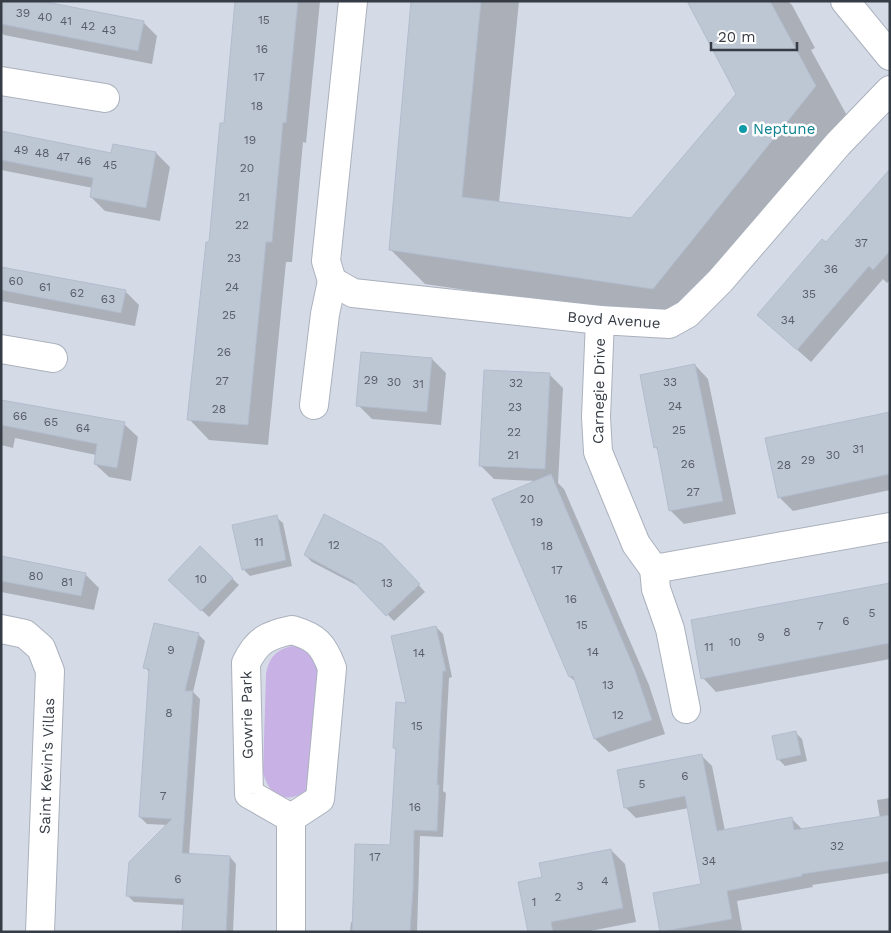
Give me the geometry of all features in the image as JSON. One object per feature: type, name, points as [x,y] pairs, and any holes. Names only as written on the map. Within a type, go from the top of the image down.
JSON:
[{"type":"street","points":[[314,406],[325,314],[332,281],[326,261],[353,1]]},
{"type":"street","points":[[845,1],[890,56]]},
{"type":"street","points":[[1,81],[106,98]]},
{"type":"street","name":"Boyd Avenue","points":[[332,281],[353,294],[600,320],[669,324],[687,314],[720,281],[838,144],[890,90]]},
{"type":"street","name":"Carnegie Drive","points":[[600,320],[596,417],[598,452],[636,544],[654,569],[656,589],[670,629],[686,708]]},
{"type":"street","points":[[1,349],[53,358]]},
{"type":"street","points":[[654,569],[890,527]]},
{"type":"street","name":"Saint Kevin's Villas","points":[[1,629],[25,634],[41,648],[50,671],[40,932]]},
{"type":"street","name":"Gowrie Park","points":[[292,630],[308,635],[320,644],[332,668],[320,799],[291,818],[249,794],[246,663],[252,650],[262,641],[275,634],[292,630]]},
{"type":"street","points":[[291,818],[291,932]]},
{"type":"shaded area","points":[[1,1],[890,1],[890,932],[1,932]]},
{"type":"shaded area","points":[[292,646],[302,648],[310,653],[319,671],[309,789],[294,797],[287,798],[280,796],[270,788],[263,772],[266,674],[269,663],[274,655]]},
{"type":"building","points":[[1,1],[41,1],[144,21],[138,51],[1,24]]},
{"type":"building","points":[[235,1],[298,1],[286,123],[283,122],[272,242],[266,242],[248,425],[187,420],[206,242],[209,242],[220,123],[224,123]]},
{"type":"building","name":"Neptune","points":[[411,1],[481,1],[462,197],[631,218],[736,94],[687,1],[770,1],[816,86],[653,289],[389,250]]},
{"type":"building","points":[[1,131],[111,153],[113,144],[156,152],[146,208],[90,197],[93,178],[1,160]]},
{"type":"building","points":[[890,169],[890,251],[873,270],[869,266],[797,350],[757,315],[822,239],[826,242]]},
{"type":"building","points":[[1,267],[126,290],[121,313],[1,290]]},
{"type":"building","points":[[361,352],[432,358],[427,412],[356,406]]},
{"type":"building","points":[[695,364],[723,501],[669,511],[657,447],[654,448],[640,375]]},
{"type":"building","points":[[484,370],[550,373],[545,469],[479,466]]},
{"type":"building","points":[[1,400],[125,422],[117,468],[94,464],[97,444],[1,425]]},
{"type":"building","points":[[890,412],[890,474],[778,498],[765,438]]},
{"type":"building","points":[[551,474],[635,670],[652,720],[594,739],[573,676],[569,677],[492,499]]},
{"type":"building","points":[[324,514],[382,544],[420,584],[386,616],[353,581],[304,555]]},
{"type":"building","points":[[277,515],[286,560],[242,570],[232,525]]},
{"type":"building","points":[[200,546],[233,578],[201,611],[168,580]]},
{"type":"building","points":[[1,556],[86,573],[81,596],[1,581]]},
{"type":"building","points":[[890,583],[890,643],[701,679],[691,620]]},
{"type":"building","points":[[154,623],[199,633],[185,691],[193,691],[182,853],[230,856],[226,932],[182,932],[184,899],[126,896],[129,862],[172,819],[139,817],[149,669],[143,668]]},
{"type":"building","points":[[436,626],[446,671],[443,671],[437,785],[439,785],[437,831],[414,830],[410,932],[352,932],[355,844],[390,845],[396,748],[393,748],[396,702],[406,703],[391,636]]},
{"type":"building","points":[[796,731],[801,755],[777,760],[772,736]]},
{"type":"building","points":[[702,754],[717,831],[792,817],[794,830],[890,815],[890,861],[802,874],[802,876],[727,891],[732,919],[660,932],[653,893],[701,884],[685,796],[624,808],[617,770]]},
{"type":"building","points":[[611,849],[623,908],[551,922],[553,932],[528,932],[518,882],[542,877],[539,863]]},
{"type":"place","name":"Neptune","points":[[743,129]]}]
